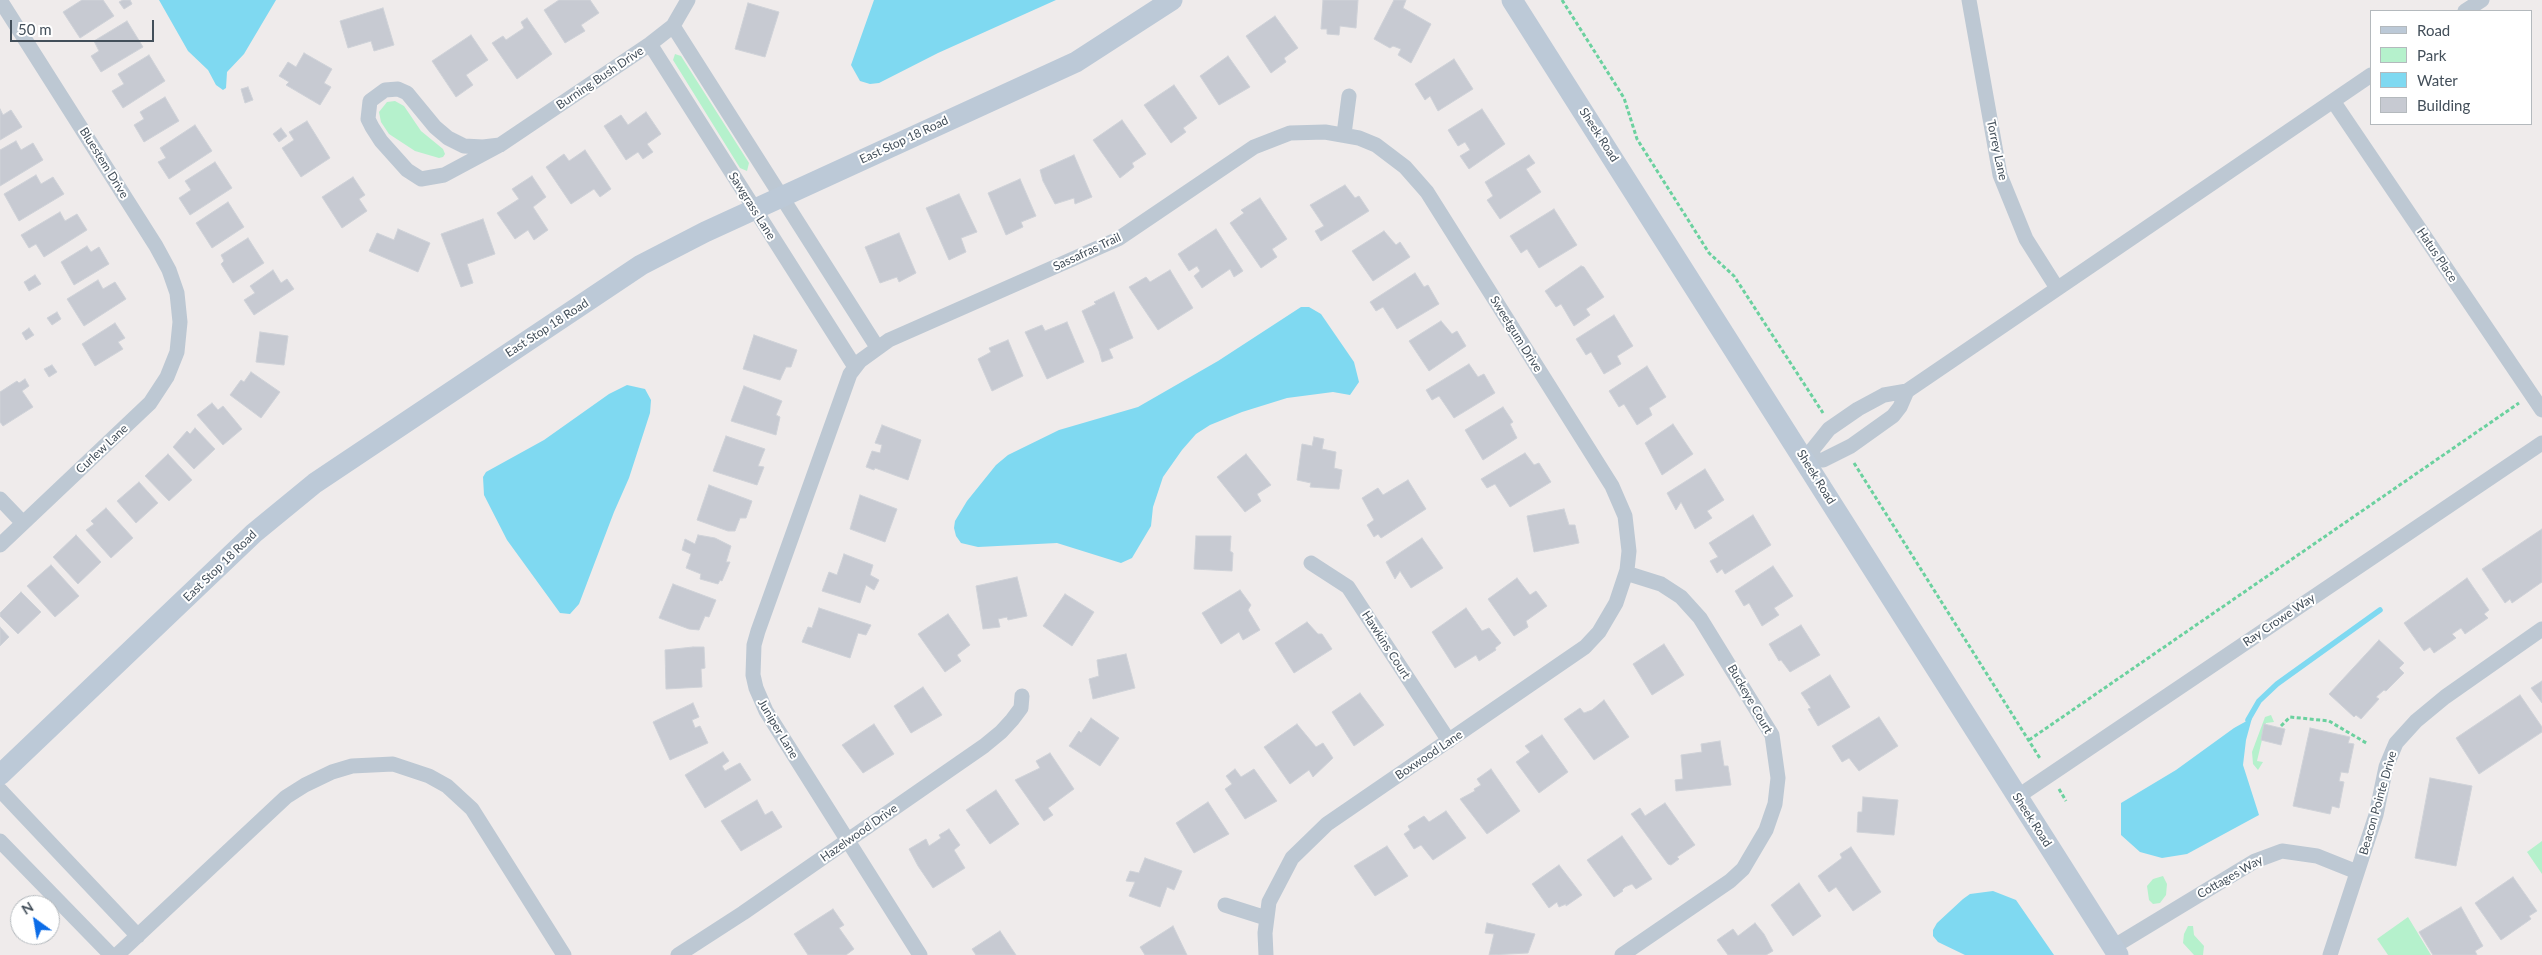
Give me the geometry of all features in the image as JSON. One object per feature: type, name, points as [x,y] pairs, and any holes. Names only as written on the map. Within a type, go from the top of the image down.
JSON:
[{"type":"street","name":"Bluestem Drive","points":[[0,0],[170,270],[177,293],[180,337]]},
{"type":"street","name":"Burning Bush Drive","points":[[500,145],[483,148],[464,146],[448,138],[435,127],[416,103],[398,89],[385,90],[370,102],[368,119],[380,141],[407,170],[421,180],[444,175],[461,168],[500,145],[650,44],[673,26],[688,0]]},
{"type":"street","name":"East Stop 18 Road","points":[[0,775],[254,533],[315,483],[641,265],[754,210],[1076,62],[1172,0]]},
{"type":"street","name":"Sheek Road","points":[[1512,0],[1806,459],[2116,951]]},
{"type":"street","name":"Torrey Lane","points":[[1969,0],[2000,176],[2026,239],[2057,288]]},
{"type":"street","points":[[2467,10],[2482,0]]},
{"type":"street","points":[[673,26],[877,347]]},
{"type":"street","name":"Sawgrass Lane","points":[[650,44],[754,210],[856,367]]},
{"type":"street","points":[[1806,459],[1829,429],[1858,409],[1884,395],[1907,391],[2370,76]]},
{"type":"street","points":[[1344,134],[1349,96]]},
{"type":"street","name":"Hatus Place","points":[[2333,101],[2542,410]]},
{"type":"street","name":"Sassafras Trail","points":[[856,367],[877,347],[888,340],[1118,240],[1254,147],[1290,133],[1307,131],[1344,134]]},
{"type":"street","name":"Sweetgum Drive","points":[[1344,134],[1376,146],[1391,156],[1405,167],[1427,192],[1620,502],[1628,532],[1626,573]]},
{"type":"street","name":"Curlew Lane","points":[[0,545],[150,403],[167,377],[180,337]]},
{"type":"street","name":"Juniper Lane","points":[[856,367],[850,374],[842,395],[758,630],[753,659],[753,674],[760,700],[920,955]]},
{"type":"street","points":[[1806,459],[1823,460],[1851,446],[1893,416],[1900,407],[1907,391]]},
{"type":"street","name":"Ray Crowe Way","points":[[2017,796],[2542,443]]},
{"type":"street","points":[[0,499],[23,523]]},
{"type":"street","name":"Hawkins Court","points":[[1311,563],[1348,587],[1449,741]]},
{"type":"street","name":"Boxwood Lane","points":[[1266,955],[1266,918],[1269,902],[1283,871],[1292,858],[1315,834],[1584,646],[1599,632],[1608,619],[1616,603],[1626,573]]},
{"type":"street","name":"Buckeye Court","points":[[1622,955],[1730,881],[1743,869],[1766,830],[1775,804],[1778,778],[1775,750],[1769,729],[1700,618],[1681,597],[1661,584],[1626,573]]},
{"type":"street","name":"Beacon Pointe Drive","points":[[2330,955],[2376,815],[2386,767],[2396,743],[2416,721],[2445,696],[2542,629]]},
{"type":"street","name":"Hazelwood Drive","points":[[678,955],[848,841],[1002,732],[1021,708],[1022,696]]},
{"type":"street","points":[[125,952],[138,936],[286,797],[332,772],[352,766],[393,764],[429,776],[447,786],[472,809],[564,955]]},
{"type":"street","points":[[0,790],[138,936]]},
{"type":"street","points":[[0,840],[111,955]]},
{"type":"street","name":"Cottages Way","points":[[2116,951],[2255,861],[2282,851],[2317,856],[2357,872]]},
{"type":"street","points":[[1225,905],[1266,918]]},
{"type":"path","points":[[1562,0],[1624,98],[1637,139],[1709,253],[1734,276],[1820,409]]},
{"type":"path","points":[[1857,466],[2029,740],[2500,416]]},
{"type":"path","points":[[2280,726],[2290,718],[2329,721],[2368,744]]},
{"type":"green space","points":[[675,54],[681,56],[749,163],[747,171],[740,168],[673,60]]},
{"type":"green space","points":[[395,101],[404,106],[421,131],[443,149],[445,154],[443,157],[439,158],[415,151],[389,134],[381,122],[379,112],[387,102]]},
{"type":"green space","points":[[2271,715],[2274,722],[2266,723],[2257,761],[2263,762],[2258,770],[2253,764],[2252,752],[2265,717]]},
{"type":"green space","points":[[2542,841],[2542,874],[2527,852]]},
{"type":"green space","points":[[2163,876],[2167,884],[2166,895],[2160,903],[2153,904],[2149,900],[2147,886],[2153,879]]},
{"type":"green space","points":[[2408,917],[2431,955],[2388,955],[2377,939]]},
{"type":"green space","points":[[2188,926],[2193,926],[2194,935],[2204,946],[2203,955],[2194,955],[2183,943],[2184,934]]},
{"type":"water","points":[[159,0],[276,0],[244,54],[227,72],[226,88],[223,90],[216,85],[208,70],[188,51]]},
{"type":"water","points":[[874,0],[1056,0],[938,53],[879,83],[870,84],[860,81],[851,65]]},
{"type":"water","points":[[1301,307],[1309,307],[1321,314],[1354,362],[1359,382],[1350,395],[1333,392],[1287,398],[1242,412],[1210,425],[1196,434],[1163,477],[1153,507],[1151,526],[1132,558],[1121,563],[1057,543],[978,547],[961,543],[956,536],[955,521],[967,501],[996,465],[1008,455],[1059,430],[1138,407],[1218,361]]},
{"type":"water","points":[[627,385],[645,389],[651,400],[650,413],[629,478],[579,604],[570,614],[560,613],[507,540],[484,495],[483,477],[486,472],[544,440],[609,394]]},
{"type":"water","points":[[2252,718],[2246,740],[2243,765],[2259,815],[2187,854],[2162,858],[2140,852],[2121,835],[2121,803],[2176,770],[2234,728]]},
{"type":"water","points":[[1993,891],[2016,900],[2054,955],[1965,955],[1938,942],[1933,936],[1933,930],[1937,923],[1970,894]]},
{"type":"building","points":[[82,0],[103,0],[114,16],[80,38],[63,12]]},
{"type":"building","points":[[130,0],[132,4],[124,9],[119,2]]},
{"type":"building","points":[[559,0],[590,0],[599,13],[581,25],[585,31],[565,43],[544,10]]},
{"type":"building","points":[[1323,0],[1358,0],[1356,28],[1340,26],[1339,35],[1327,34],[1327,29],[1321,29]]},
{"type":"building","points":[[1394,0],[1406,0],[1403,8],[1431,24],[1411,63],[1398,55],[1401,49],[1393,46],[1390,48],[1374,39]]},
{"type":"building","points":[[748,3],[779,12],[765,57],[735,49]]},
{"type":"building","points":[[383,8],[394,45],[374,51],[371,41],[348,48],[340,21]]},
{"type":"building","points":[[1275,16],[1298,48],[1284,58],[1286,62],[1271,73],[1246,36]]},
{"type":"building","points":[[527,18],[552,54],[517,79],[492,43],[503,36],[506,40],[524,28],[521,22]]},
{"type":"building","points":[[127,21],[143,47],[101,72],[91,56],[99,51],[94,41]]},
{"type":"building","points":[[471,35],[488,60],[466,75],[473,85],[456,97],[432,61]]},
{"type":"building","points":[[304,53],[332,69],[324,83],[331,87],[320,105],[286,85],[289,82],[279,76],[288,62],[296,67]]},
{"type":"building","points":[[149,55],[165,81],[123,108],[112,91],[124,84],[118,74]]},
{"type":"building","points":[[1228,56],[1250,87],[1219,105],[1200,76]]},
{"type":"building","points":[[1454,59],[1473,89],[1438,111],[1430,96],[1425,100],[1415,84]]},
{"type":"building","points":[[1174,85],[1197,118],[1183,128],[1186,132],[1171,143],[1144,105]]},
{"type":"building","points":[[248,87],[253,100],[245,103],[241,89]]},
{"type":"building","points":[[165,97],[179,121],[144,142],[134,125],[144,119],[140,112]]},
{"type":"building","points":[[0,109],[3,115],[11,110],[22,127],[0,140]]},
{"type":"building","points":[[1482,109],[1505,144],[1469,169],[1460,156],[1470,150],[1465,142],[1458,146],[1448,130]]},
{"type":"building","points":[[646,112],[661,134],[647,144],[653,152],[643,159],[638,152],[626,160],[604,126],[621,115],[628,125]]},
{"type":"building","points":[[1122,120],[1146,154],[1132,163],[1134,167],[1120,178],[1093,140]]},
{"type":"building","points":[[307,121],[330,158],[301,177],[282,148],[294,140],[289,132]]},
{"type":"building","points":[[195,125],[212,151],[169,179],[158,162],[166,158],[160,148]]},
{"type":"building","points":[[281,128],[287,136],[279,142],[273,134]]},
{"type":"building","points":[[16,141],[21,150],[33,143],[43,160],[0,186],[0,150]]},
{"type":"building","points":[[585,150],[611,189],[600,197],[594,189],[571,204],[546,167],[564,154],[569,161]]},
{"type":"building","points":[[1074,155],[1092,197],[1075,204],[1074,198],[1055,204],[1043,181],[1040,170]]},
{"type":"building","points":[[1529,155],[1535,163],[1526,169],[1541,192],[1500,219],[1487,200],[1493,196],[1485,182]]},
{"type":"building","points":[[215,162],[232,188],[190,215],[179,198],[191,190],[185,181]]},
{"type":"building","points":[[36,175],[41,184],[53,177],[64,194],[19,221],[4,194]]},
{"type":"building","points":[[532,176],[546,197],[533,207],[548,230],[534,240],[528,230],[515,239],[497,213],[519,199],[512,189]]},
{"type":"building","points":[[353,177],[365,195],[359,199],[367,211],[342,228],[322,197]]},
{"type":"building","points":[[1020,179],[1036,216],[1021,222],[1023,227],[1006,235],[988,193]]},
{"type":"building","points":[[1345,185],[1355,198],[1359,196],[1369,211],[1321,241],[1315,231],[1324,226],[1310,205]]},
{"type":"building","points":[[959,194],[977,232],[961,238],[966,252],[949,260],[926,208]]},
{"type":"building","points":[[1260,198],[1287,239],[1272,249],[1277,257],[1261,268],[1230,223],[1244,213],[1241,210]]},
{"type":"building","points":[[228,202],[244,227],[212,248],[196,223]]},
{"type":"building","points":[[1554,209],[1577,245],[1539,268],[1527,249],[1521,253],[1510,236]]},
{"type":"building","points":[[60,212],[65,221],[77,214],[87,230],[44,257],[36,244],[29,248],[21,235]]},
{"type":"building","points":[[483,219],[495,254],[467,264],[473,283],[461,287],[441,234]]},
{"type":"building","points":[[398,229],[430,243],[418,272],[369,251],[377,233],[394,240]]},
{"type":"building","points":[[1216,229],[1243,271],[1234,277],[1230,269],[1202,288],[1194,276],[1200,271],[1197,266],[1189,271],[1178,254]]},
{"type":"building","points":[[1384,231],[1396,245],[1400,242],[1410,257],[1373,281],[1352,251]]},
{"type":"building","points":[[899,233],[916,273],[899,282],[897,277],[880,283],[865,247]]},
{"type":"building","points":[[248,238],[264,263],[233,283],[221,264],[224,261],[221,255]]},
{"type":"building","points":[[87,246],[91,252],[99,247],[109,264],[74,285],[61,262]]},
{"type":"building","points":[[1581,266],[1584,267],[1604,297],[1586,309],[1590,315],[1574,326],[1561,304],[1556,307],[1545,291]]},
{"type":"building","points":[[273,270],[281,283],[287,279],[294,289],[254,315],[244,300],[255,293],[250,286]]},
{"type":"building","points":[[1170,270],[1193,308],[1158,330],[1129,287],[1146,277],[1150,282]]},
{"type":"building","points":[[1415,273],[1424,287],[1428,285],[1439,304],[1397,329],[1383,307],[1376,311],[1370,302]]},
{"type":"building","points":[[35,275],[41,284],[29,291],[24,282]]},
{"type":"building","points":[[98,280],[103,289],[115,282],[126,299],[84,326],[67,299]]},
{"type":"building","points":[[1114,292],[1133,338],[1109,349],[1113,358],[1102,362],[1082,311],[1096,304],[1094,302]]},
{"type":"building","points":[[57,312],[61,319],[52,325],[47,318]]},
{"type":"building","points":[[1614,315],[1633,346],[1617,356],[1621,364],[1604,374],[1591,352],[1586,355],[1576,339]]},
{"type":"building","points":[[1441,321],[1452,334],[1457,331],[1466,346],[1429,371],[1409,341]]},
{"type":"building","points":[[1067,322],[1084,362],[1047,379],[1025,332],[1042,325],[1045,331]]},
{"type":"building","points":[[115,323],[125,338],[118,342],[123,349],[95,366],[82,344]]},
{"type":"building","points":[[29,328],[34,335],[26,340],[22,333]]},
{"type":"building","points":[[260,332],[288,336],[284,365],[256,362]]},
{"type":"building","points":[[754,335],[797,350],[791,367],[786,367],[780,380],[743,369]]},
{"type":"building","points":[[1008,340],[1023,376],[992,391],[978,359],[991,352],[989,348]]},
{"type":"building","points":[[1469,364],[1478,377],[1484,374],[1495,393],[1454,418],[1439,396],[1432,400],[1426,390]]},
{"type":"building","points":[[52,365],[57,372],[49,377],[44,369]]},
{"type":"building","points":[[1647,366],[1666,397],[1649,408],[1652,415],[1637,425],[1624,404],[1619,407],[1609,391]]},
{"type":"building","points":[[251,372],[280,392],[261,418],[230,395],[241,380],[244,382]]},
{"type":"building","points":[[25,379],[29,386],[22,391],[33,407],[3,426],[0,422],[0,392],[17,381],[19,383]]},
{"type":"building","points":[[744,386],[782,401],[776,415],[780,417],[776,435],[731,421]]},
{"type":"building","points":[[212,403],[218,410],[223,406],[242,429],[223,445],[197,415]]},
{"type":"building","points":[[1503,407],[1513,422],[1510,424],[1517,438],[1483,460],[1465,430]]},
{"type":"building","points":[[1673,424],[1693,454],[1662,475],[1645,443]]},
{"type":"building","points":[[882,425],[921,440],[908,480],[875,468],[874,470],[866,467],[872,451],[880,453],[882,445],[875,443]]},
{"type":"building","points":[[195,428],[215,449],[194,469],[173,447],[187,431],[190,434]]},
{"type":"building","points":[[726,436],[765,449],[758,466],[764,467],[757,485],[713,471]]},
{"type":"building","points":[[1314,437],[1324,439],[1322,449],[1336,452],[1334,468],[1342,470],[1339,489],[1310,487],[1311,483],[1297,480],[1302,444],[1312,446]]},
{"type":"building","points":[[1525,453],[1534,465],[1539,463],[1551,482],[1510,507],[1495,484],[1487,488],[1481,479]]},
{"type":"building","points":[[168,454],[192,480],[169,501],[145,476]]},
{"type":"building","points":[[1246,454],[1271,485],[1257,494],[1261,501],[1245,512],[1217,477]]},
{"type":"building","points":[[1705,469],[1724,500],[1707,511],[1712,518],[1695,529],[1681,502],[1676,510],[1667,493]]},
{"type":"building","points":[[1408,480],[1426,509],[1381,538],[1378,534],[1374,537],[1367,525],[1374,520],[1362,498],[1378,488],[1383,495]]},
{"type":"building","points":[[139,482],[158,503],[136,523],[117,501]]},
{"type":"building","points":[[709,485],[752,501],[746,518],[740,518],[735,531],[728,531],[697,520]]},
{"type":"building","points":[[860,495],[897,509],[885,542],[850,529]]},
{"type":"building","points":[[106,508],[133,538],[111,558],[86,530],[94,524],[91,521]]},
{"type":"building","points":[[1564,509],[1569,525],[1575,525],[1579,543],[1534,552],[1527,516]]},
{"type":"building","points":[[1753,515],[1771,545],[1725,574],[1722,569],[1717,573],[1710,561],[1718,557],[1709,543]]},
{"type":"building","points":[[2542,529],[2542,582],[2512,603],[2510,599],[2505,603],[2482,569]]},
{"type":"building","points":[[76,535],[101,562],[78,584],[53,557]]},
{"type":"building","points":[[698,535],[715,538],[731,546],[726,562],[730,562],[722,581],[720,580],[718,584],[700,579],[701,574],[686,568],[691,554],[682,550],[685,539],[695,544]]},
{"type":"building","points":[[1196,536],[1231,536],[1230,551],[1233,553],[1232,571],[1194,569]]},
{"type":"building","points":[[1422,538],[1443,568],[1411,588],[1400,571],[1395,579],[1386,562]]},
{"type":"building","points":[[844,554],[873,565],[870,575],[879,580],[874,590],[866,585],[860,603],[822,591],[829,572],[837,575]]},
{"type":"building","points":[[51,565],[79,596],[55,617],[27,586]]},
{"type":"building","points":[[1773,566],[1793,596],[1774,608],[1779,615],[1762,626],[1749,603],[1744,606],[1735,591]]},
{"type":"building","points":[[1017,577],[1027,616],[1008,620],[1007,617],[998,619],[1000,627],[983,629],[976,586]]},
{"type":"building","points":[[1517,578],[1530,595],[1536,591],[1547,606],[1526,621],[1528,627],[1514,636],[1488,599]]},
{"type":"building","points":[[2467,578],[2489,610],[2484,614],[2488,618],[2465,634],[2461,628],[2452,634],[2456,638],[2434,653],[2430,647],[2424,651],[2404,623]]},
{"type":"building","points":[[673,584],[716,600],[709,617],[705,616],[699,630],[689,629],[659,618]]},
{"type":"building","points":[[1240,590],[1251,605],[1248,610],[1260,630],[1243,640],[1239,632],[1221,644],[1202,613]]},
{"type":"building","points":[[21,592],[41,612],[18,634],[0,616],[0,613]]},
{"type":"building","points":[[1065,594],[1094,612],[1072,646],[1043,626]]},
{"type":"building","points":[[819,608],[871,625],[866,635],[858,633],[850,658],[802,642],[808,627],[812,628]]},
{"type":"building","points":[[1466,608],[1482,631],[1489,628],[1501,643],[1495,648],[1496,650],[1479,661],[1476,655],[1455,668],[1432,632]]},
{"type":"building","points":[[948,614],[970,645],[957,655],[961,661],[945,672],[918,634]]},
{"type":"building","points":[[1307,622],[1318,634],[1322,634],[1332,649],[1294,673],[1275,643]]},
{"type":"building","points":[[1801,625],[1820,655],[1790,672],[1781,660],[1779,661],[1769,644]]},
{"type":"building","points":[[0,627],[9,637],[0,646]]},
{"type":"building","points":[[2379,640],[2404,663],[2399,668],[2404,673],[2386,691],[2384,690],[2376,697],[2379,699],[2361,719],[2356,715],[2354,717],[2329,694]]},
{"type":"building","points":[[1664,644],[1684,675],[1652,695],[1633,664]]},
{"type":"building","points":[[704,647],[705,668],[701,669],[702,687],[666,689],[665,650]]},
{"type":"building","points":[[1126,654],[1135,688],[1093,699],[1089,679],[1099,676],[1097,660]]},
{"type":"building","points":[[1830,675],[1850,707],[1818,726],[1808,709],[1811,708],[1801,693]]},
{"type":"building","points":[[2542,681],[2542,703],[2531,688]]},
{"type":"building","points":[[923,687],[942,715],[911,733],[894,706]]},
{"type":"building","points":[[1360,693],[1384,725],[1354,746],[1332,712]]},
{"type":"building","points":[[2520,695],[2542,727],[2542,732],[2479,774],[2456,738]]},
{"type":"building","points":[[1604,700],[1629,737],[1594,760],[1564,719],[1580,708],[1584,713],[1592,710]]},
{"type":"building","points":[[693,703],[699,717],[692,720],[695,728],[700,726],[708,743],[670,760],[653,722]]},
{"type":"building","points":[[1879,717],[1898,746],[1859,771],[1849,758],[1842,762],[1832,746]]},
{"type":"building","points":[[1091,718],[1119,738],[1100,766],[1069,746]]},
{"type":"building","points":[[874,724],[894,754],[863,773],[842,745]]},
{"type":"building","points":[[1297,724],[1316,747],[1323,743],[1333,758],[1313,777],[1309,770],[1290,784],[1264,747]]},
{"type":"building","points":[[2264,724],[2285,729],[2281,745],[2261,740]]},
{"type":"building","points":[[2310,728],[2350,737],[2348,743],[2354,744],[2348,773],[2341,772],[2339,781],[2344,782],[2339,808],[2332,806],[2330,814],[2293,806]]},
{"type":"building","points":[[1542,735],[1568,772],[1539,793],[1516,762],[1530,752],[1525,746]]},
{"type":"building","points":[[1720,741],[1724,766],[1728,766],[1731,785],[1676,791],[1675,780],[1683,779],[1681,755],[1702,752],[1701,744]]},
{"type":"building","points":[[723,752],[729,761],[722,766],[725,771],[740,763],[751,780],[705,808],[685,775]]},
{"type":"building","points":[[1050,753],[1074,789],[1048,808],[1053,815],[1044,821],[1015,780],[1040,768],[1036,761]]},
{"type":"building","points":[[1235,769],[1241,777],[1254,769],[1277,801],[1245,819],[1225,789],[1232,784],[1226,776]]},
{"type":"building","points":[[1491,769],[1520,811],[1487,834],[1460,799],[1475,791],[1474,789],[1481,785],[1477,779]]},
{"type":"building","points":[[2430,778],[2472,786],[2456,866],[2415,858]]},
{"type":"building","points":[[996,790],[1019,824],[990,844],[966,810]]},
{"type":"building","points":[[1863,797],[1898,800],[1894,835],[1857,832],[1858,812],[1862,812]]},
{"type":"building","points":[[757,800],[765,815],[772,811],[782,827],[741,851],[721,821]]},
{"type":"building","points":[[1208,802],[1229,834],[1194,853],[1176,823]]},
{"type":"building","points":[[1665,803],[1695,845],[1677,857],[1679,859],[1671,865],[1668,864],[1631,814],[1640,808],[1645,816]]},
{"type":"building","points":[[1446,811],[1466,838],[1433,860],[1421,845],[1414,849],[1404,834],[1410,830],[1408,826],[1424,816],[1429,822]]},
{"type":"building","points":[[949,829],[960,845],[954,850],[965,868],[933,888],[909,849],[926,839],[929,846],[941,838],[939,835]]},
{"type":"building","points":[[1622,836],[1652,879],[1636,889],[1632,884],[1625,887],[1623,891],[1614,897],[1587,860]]},
{"type":"building","points":[[1387,846],[1408,876],[1375,896],[1354,866]]},
{"type":"building","points":[[1851,847],[1881,892],[1853,911],[1836,887],[1829,892],[1818,876],[1842,858],[1840,854]]},
{"type":"building","points":[[1145,858],[1182,871],[1174,890],[1167,887],[1160,907],[1129,896],[1135,882],[1126,881],[1130,871],[1139,873]]},
{"type":"building","points":[[1559,865],[1582,895],[1566,906],[1566,904],[1559,907],[1557,902],[1549,908],[1532,884]]},
{"type":"building","points":[[2513,877],[2537,911],[2529,916],[2531,919],[2501,940],[2475,903]]},
{"type":"building","points":[[1799,883],[1821,916],[1793,936],[1771,905]]},
{"type":"building","points":[[2461,907],[2483,946],[2475,951],[2477,955],[2433,955],[2419,932]]},
{"type":"building","points":[[833,909],[844,925],[839,928],[854,949],[846,955],[808,955],[794,934]]},
{"type":"building","points":[[1487,923],[1535,934],[1528,953],[1489,955],[1494,934],[1485,933]]},
{"type":"building","points":[[1755,923],[1764,934],[1773,951],[1766,955],[1728,955],[1717,940],[1733,929],[1738,936]]},
{"type":"building","points":[[1173,926],[1187,955],[1145,955],[1140,947]]},
{"type":"building","points":[[1000,931],[1016,955],[976,955],[972,949]]},
{"type":"waterway","points":[[2248,720],[2259,701],[2277,684],[2380,610]]}]
